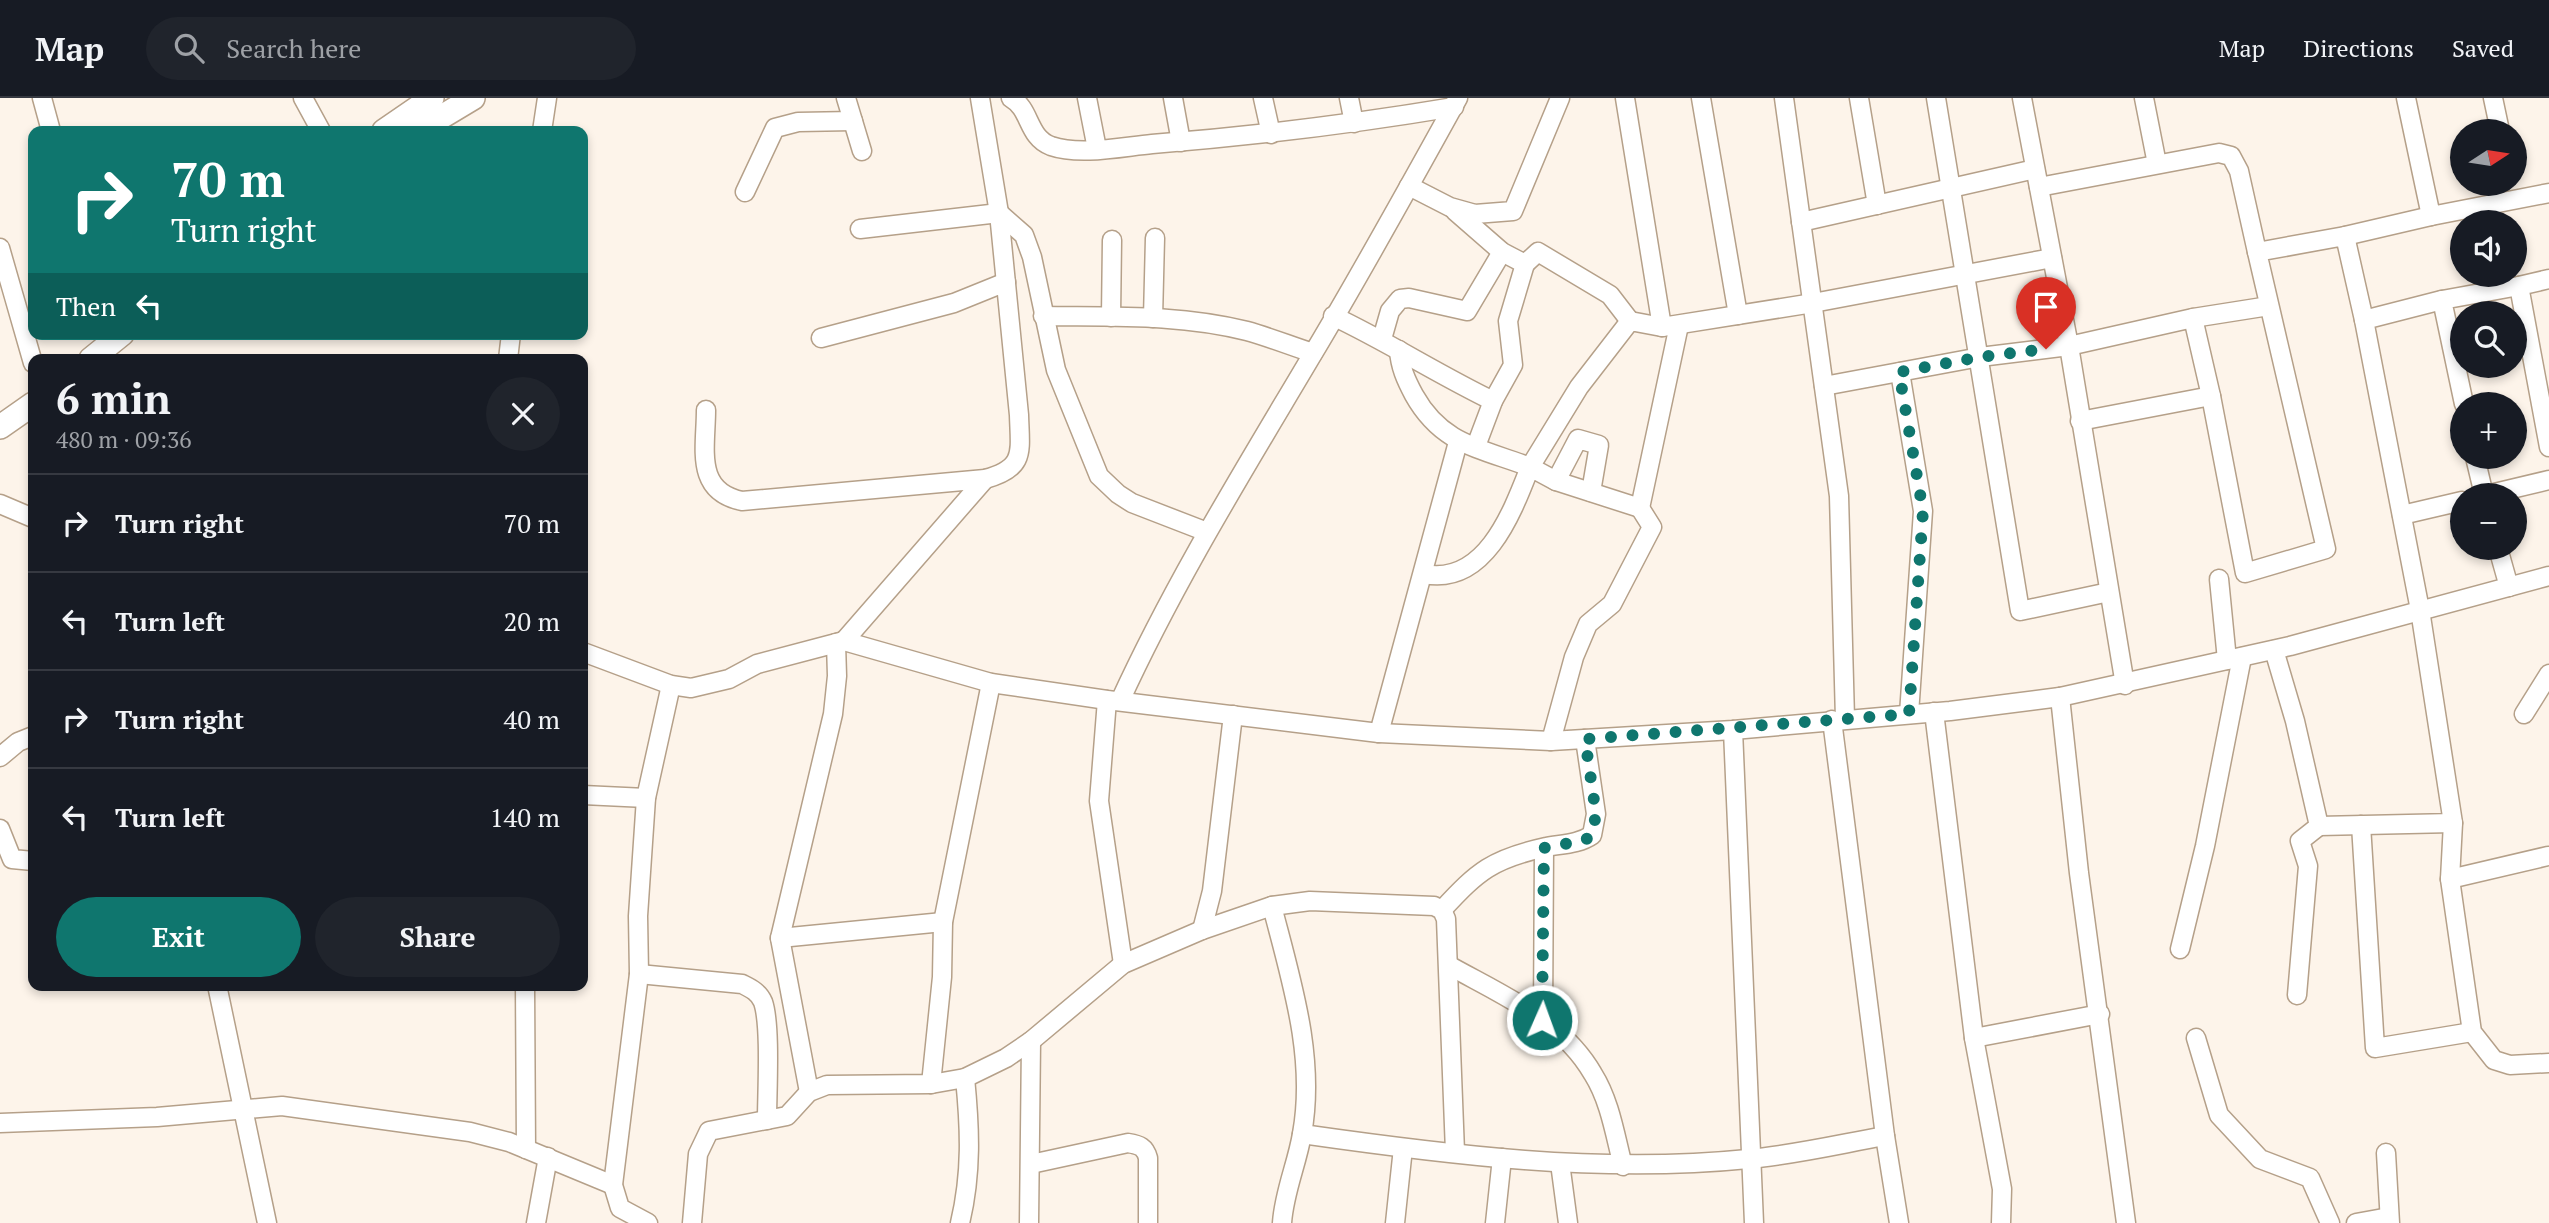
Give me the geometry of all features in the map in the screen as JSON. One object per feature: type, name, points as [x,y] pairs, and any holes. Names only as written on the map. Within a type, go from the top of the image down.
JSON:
[{"type":"street","points":[[41,98],[49,126]]},
{"type":"street","points":[[303,98],[318,126]]},
{"type":"street","points":[[392,126],[432,98]]},
{"type":"street","points":[[412,114],[473,98]]},
{"type":"street","points":[[543,126],[547,98]]},
{"type":"street","points":[[846,98],[862,151]]},
{"type":"street","points":[[706,410],[706,472],[710,483],[725,498],[760,502],[985,479],[1009,472],[1016,465],[1020,444],[1006,282],[999,213],[980,98]]},
{"type":"street","points":[[1012,98],[1020,106],[1032,132],[1047,144],[1061,149],[1097,149],[1271,134],[1354,123],[1429,104],[1456,102]]},
{"type":"street","points":[[1087,98],[1097,149]]},
{"type":"street","points":[[1173,98],[1181,142]]},
{"type":"street","points":[[1264,98],[1271,134]]},
{"type":"street","points":[[1349,98],[1354,123]]},
{"type":"street","points":[[1409,186],[1450,207],[1475,214],[1513,211],[1560,98]]},
{"type":"street","points":[[1625,98],[1670,326],[1640,508]]},
{"type":"street","points":[[1701,98],[1738,315]]},
{"type":"street","points":[[1784,98],[1839,496],[1839,719],[1885,1136],[1899,1223]]},
{"type":"street","points":[[1859,98],[1877,205]]},
{"type":"street","points":[[1936,98],[2020,611],[2109,592]]},
{"type":"street","points":[[2022,98],[2068,346],[2125,685]]},
{"type":"street","points":[[2144,98],[2157,164]]},
{"type":"street","points":[[2406,98],[2431,216]]},
{"type":"street","points":[[2493,98],[2497,119]]},
{"type":"street","points":[[1122,964],[1099,801],[1113,701],[1207,532],[1456,102]]},
{"type":"street","points":[[745,192],[775,128],[790,123],[853,121]]},
{"type":"street","points":[[2039,187],[2219,153],[2236,160],[2326,549],[2245,573],[2193,318]]},
{"type":"street","points":[[1801,222],[2035,169]]},
{"type":"street","points":[[2527,192],[2549,193]]},
{"type":"street","points":[[2257,252],[2345,236],[2431,216],[2498,196]]},
{"type":"street","points":[[1450,207],[1502,252],[1525,264]]},
{"type":"street","points":[[860,229],[999,213],[1024,235],[1032,257],[1056,370],[1100,476],[1118,494],[1132,503],[1207,532]]},
{"type":"street","points":[[2345,236],[2364,320],[2420,610],[2453,823],[2450,879],[2472,1032],[2494,1060],[2511,1065],[2549,1063]]},
{"type":"street","points":[[1153,318],[1155,238]]},
{"type":"street","points":[[1111,317],[1112,240]]},
{"type":"street","points":[[0,248],[30,354]]},
{"type":"street","points":[[1382,339],[1390,311],[1400,299],[1409,298],[1467,310],[1502,252]]},
{"type":"street","points":[[1379,733],[1424,574],[1467,444],[1513,365],[1508,321],[1525,264],[1538,252],[1610,295],[1630,321],[1670,326],[1966,276],[2052,258]]},
{"type":"street","points":[[2527,284],[2549,279]]},
{"type":"street","points":[[821,338],[904,318],[1006,282]]},
{"type":"street","points":[[2364,320],[2442,300],[2514,287]]},
{"type":"street","points":[[2519,287],[2549,447]]},
{"type":"street","points":[[2442,300],[2461,392]]},
{"type":"street","points":[[1824,386],[1980,357],[2068,346],[2193,318],[2269,306]]},
{"type":"street","points":[[1043,316],[1153,318],[1248,331],[1313,353]]},
{"type":"street","points":[[1333,316],[1382,339],[1493,401]]},
{"type":"street","points":[[1424,574],[1449,577],[1461,572],[1500,533],[1511,514],[1530,467],[1579,387],[1630,321]]},
{"type":"street","points":[[98,354],[114,340]]},
{"type":"street","points":[[1399,349],[1403,375],[1424,413],[1439,430],[1467,444],[1530,467],[1556,481],[1640,508],[1652,527],[1612,604],[1588,624],[1574,657],[1551,741]]},
{"type":"street","points":[[1899,372],[1923,511],[1909,714]]},
{"type":"street","points":[[2080,421],[2211,396]]},
{"type":"street","points":[[0,427],[28,407]]},
{"type":"street","points":[[1556,481],[1578,439],[1599,445],[1591,492]]},
{"type":"street","points":[[809,1092],[780,938],[806,838],[833,714],[840,642],[985,479]]},
{"type":"street","points":[[2527,485],[2549,480]]},
{"type":"street","points":[[0,504],[28,516]]},
{"type":"street","points":[[2402,515],[2450,504]]},
{"type":"street","points":[[2501,560],[2509,587]]},
{"type":"street","points":[[588,654],[671,685],[706,686],[757,664],[840,642],[991,683],[1113,701],[1379,733],[1551,741],[1733,730],[1934,712],[2060,697],[2125,685],[2274,650],[2549,576]]},
{"type":"street","points":[[2180,949],[2206,846],[2235,659],[2219,579]]},
{"type":"street","points":[[2274,650],[2295,721],[2319,826]]},
{"type":"street","points":[[2524,715],[2549,674]]},
{"type":"street","points":[[931,1084],[942,988],[943,922],[991,683]]},
{"type":"street","points":[[648,1223],[620,1208],[613,1185],[639,974],[638,916],[646,798],[671,685]]},
{"type":"street","points":[[2060,697],[2079,873],[2126,1223]]},
{"type":"street","points":[[1934,712],[1974,1038],[1998,1166],[2001,1223]]},
{"type":"street","points":[[1202,930],[1212,891],[1233,715]]},
{"type":"street","points":[[1733,730],[1749,1159],[1754,1223]]},
{"type":"street","points":[[0,757],[28,739]]},
{"type":"street","points":[[1441,910],[1484,868],[1544,848],[1585,840],[1592,835],[1596,814],[1585,739]]},
{"type":"street","points":[[588,795],[646,798]]},
{"type":"street","points":[[2297,995],[2308,866],[2300,841],[2319,826],[2453,823]]},
{"type":"street","points":[[2361,825],[2375,1048],[2472,1032]]},
{"type":"street","points":[[0,829],[12,859],[28,861]]},
{"type":"street","points":[[1542,1020],[1544,848]]},
{"type":"street","points":[[2450,879],[2548,856]]},
{"type":"street","points":[[692,1223],[698,1154],[709,1131],[717,1127],[767,1120],[794,1112],[809,1092],[827,1085],[931,1084],[965,1077],[1031,1041],[1122,964],[1202,930],[1272,906],[1338,902],[1434,906],[1441,910],[1446,919],[1450,966],[1455,1152]]},
{"type":"street","points":[[1272,906],[1297,1008],[1306,1059],[1302,1134],[1282,1223]]},
{"type":"street","points":[[780,938],[943,922]]},
{"type":"street","points":[[1450,966],[1563,1035],[1595,1076],[1607,1105],[1623,1166]]},
{"type":"street","points":[[639,974],[742,984],[755,990],[762,1000],[765,1018],[767,1120]]},
{"type":"street","points":[[218,991],[267,1223]]},
{"type":"street","points":[[525,991],[526,1149]]},
{"type":"street","points":[[1974,1038],[2100,1014]]},
{"type":"street","points":[[2196,1038],[2219,1115],[2260,1159],[2310,1178],[2330,1223]]},
{"type":"street","points":[[1029,1223],[1031,1041]]},
{"type":"street","points":[[960,1223],[968,1190],[971,1136],[965,1077]]},
{"type":"street","points":[[0,1123],[282,1106],[470,1132],[548,1157],[613,1185]]},
{"type":"street","points":[[1302,1134],[1403,1149],[1623,1166],[1749,1159],[1885,1136]]},
{"type":"street","points":[[1031,1164],[1128,1143],[1139,1144],[1145,1149],[1148,1158],[1149,1223]]},
{"type":"street","points":[[1395,1223],[1403,1149]]},
{"type":"street","points":[[2356,1223],[2390,1220],[2386,1153]]},
{"type":"street","points":[[536,1223],[548,1157]]},
{"type":"street","points":[[1495,1223],[1502,1158]]},
{"type":"street","points":[[1560,1163],[1568,1223]]},
{"type":"route","points":[[1542,1020],[1544,848],[1585,840],[1592,835],[1596,814],[1585,739],[1733,730],[1909,714],[1923,511],[1899,372],[1980,357],[2046,349]]}]
